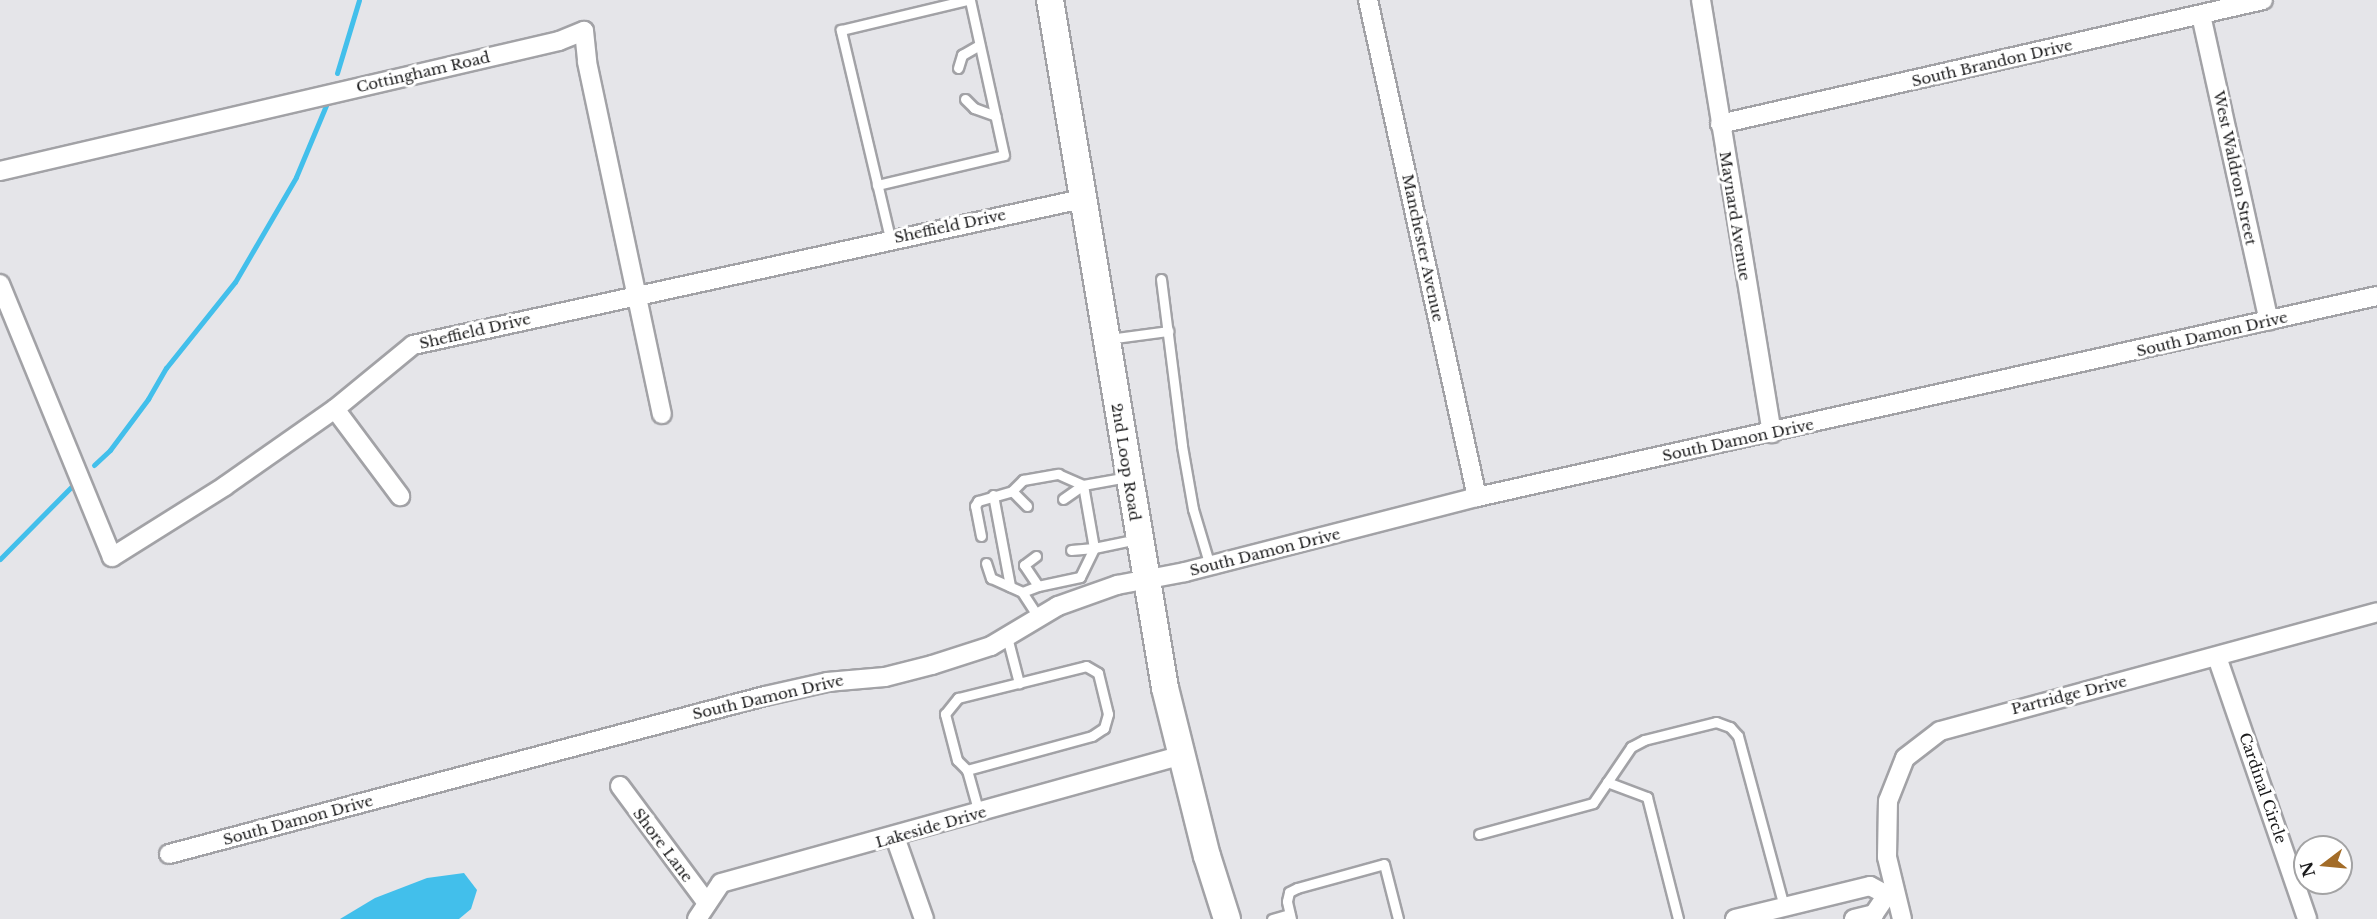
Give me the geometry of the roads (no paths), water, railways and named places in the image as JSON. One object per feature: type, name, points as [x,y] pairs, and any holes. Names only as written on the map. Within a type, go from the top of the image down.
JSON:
[{"type":"main road","name":"2nd Loop Road","points":[[1050,0],[1145,580],[1181,755],[1227,919]]},
{"type":"street","name":"Manchester Avenue","points":[[1368,0],[1477,497]]},
{"type":"street","name":"Maynard Avenue","points":[[1701,0],[1772,433]]},
{"type":"street","name":"South Brandon Drive","points":[[1720,124],[2263,0]]},
{"type":"street","name":"West Waldron Street","points":[[2201,15],[2269,321]]},
{"type":"street","name":"Cottingham Road","points":[[0,171],[559,40],[584,31],[587,62],[637,294]]},
{"type":"street","name":"Sheffield Drive","points":[[0,284],[112,557],[225,486],[334,409],[413,345],[890,238],[1082,199]]},
{"type":"street","points":[[637,294],[662,414]]},
{"type":"street","name":"South Damon Drive","points":[[169,854],[765,696],[826,681],[885,677],[932,665],[1007,637],[1086,595],[1145,580],[1210,566],[1477,497],[1772,433],[2377,296]]},
{"type":"street","points":[[334,409],[400,496]]},
{"type":"street","name":"Partridge Drive","points":[[1902,919],[1891,894],[1887,857],[1888,801],[1898,771],[1915,748],[1956,724],[2217,657],[2377,612]]},
{"type":"street","name":"Cardinal Circle","points":[[2217,657],[2307,919]]},
{"type":"street","name":"Lakeside Drive","points":[[697,919],[721,883],[895,837],[1181,755]]},
{"type":"street","name":"Shore Lane","points":[[620,786],[707,903]]},
{"type":"street","points":[[895,837],[924,919]]},
{"type":"street","points":[[1736,919],[1779,912],[1870,886],[1891,894],[1874,914],[1854,919]]},
{"type":"lane","points":[[877,185],[1004,155],[969,0],[841,30],[877,185],[890,238]]},
{"type":"lane","points":[[958,68],[962,55],[979,45]]},
{"type":"lane","points":[[965,99],[974,108],[996,116]]},
{"type":"lane","points":[[1161,279],[1191,499],[1210,566]]},
{"type":"lane","points":[[1106,340],[1168,331]]},
{"type":"lane","points":[[981,536],[975,506],[993,495],[1012,491],[1023,480],[1058,474],[1083,485]]},
{"type":"lane","points":[[1063,499],[1083,485],[1128,477]]},
{"type":"lane","points":[[1022,592],[1038,586],[1080,577],[1094,548],[1083,485]]},
{"type":"lane","points":[[1012,491],[1027,506]]},
{"type":"lane","points":[[993,495],[1010,585]]},
{"type":"lane","points":[[1071,550],[1138,539]]},
{"type":"lane","points":[[1007,568],[1024,565],[1035,556]]},
{"type":"lane","points":[[986,563],[991,578],[1022,592],[1039,618]]},
{"type":"lane","points":[[1024,565],[1038,586]]},
{"type":"lane","points":[[1007,637],[1019,683]]},
{"type":"lane","points":[[967,770],[1092,736],[1104,728],[1108,714],[1098,673],[1086,666],[958,698],[945,714],[957,760],[967,770],[980,813]]},
{"type":"lane","points":[[1479,834],[1593,803],[1631,747],[1644,740],[1716,722],[1730,727],[1738,736],[1779,912]]},
{"type":"lane","points":[[1607,782],[1647,797],[1678,919]]},
{"type":"lane","points":[[1272,919],[1290,916],[1289,892],[1297,888],[1384,864],[1398,919]]},
{"type":"water","points":[[464,873],[477,890],[471,909],[459,919],[340,919],[375,898],[427,878]]},
{"type":"waterway","points":[[337,73],[359,0]]},
{"type":"waterway","points":[[94,465],[110,450],[148,399],[166,368],[235,282],[296,177],[327,103]]},
{"type":"waterway","points":[[0,559],[72,486]]}]
